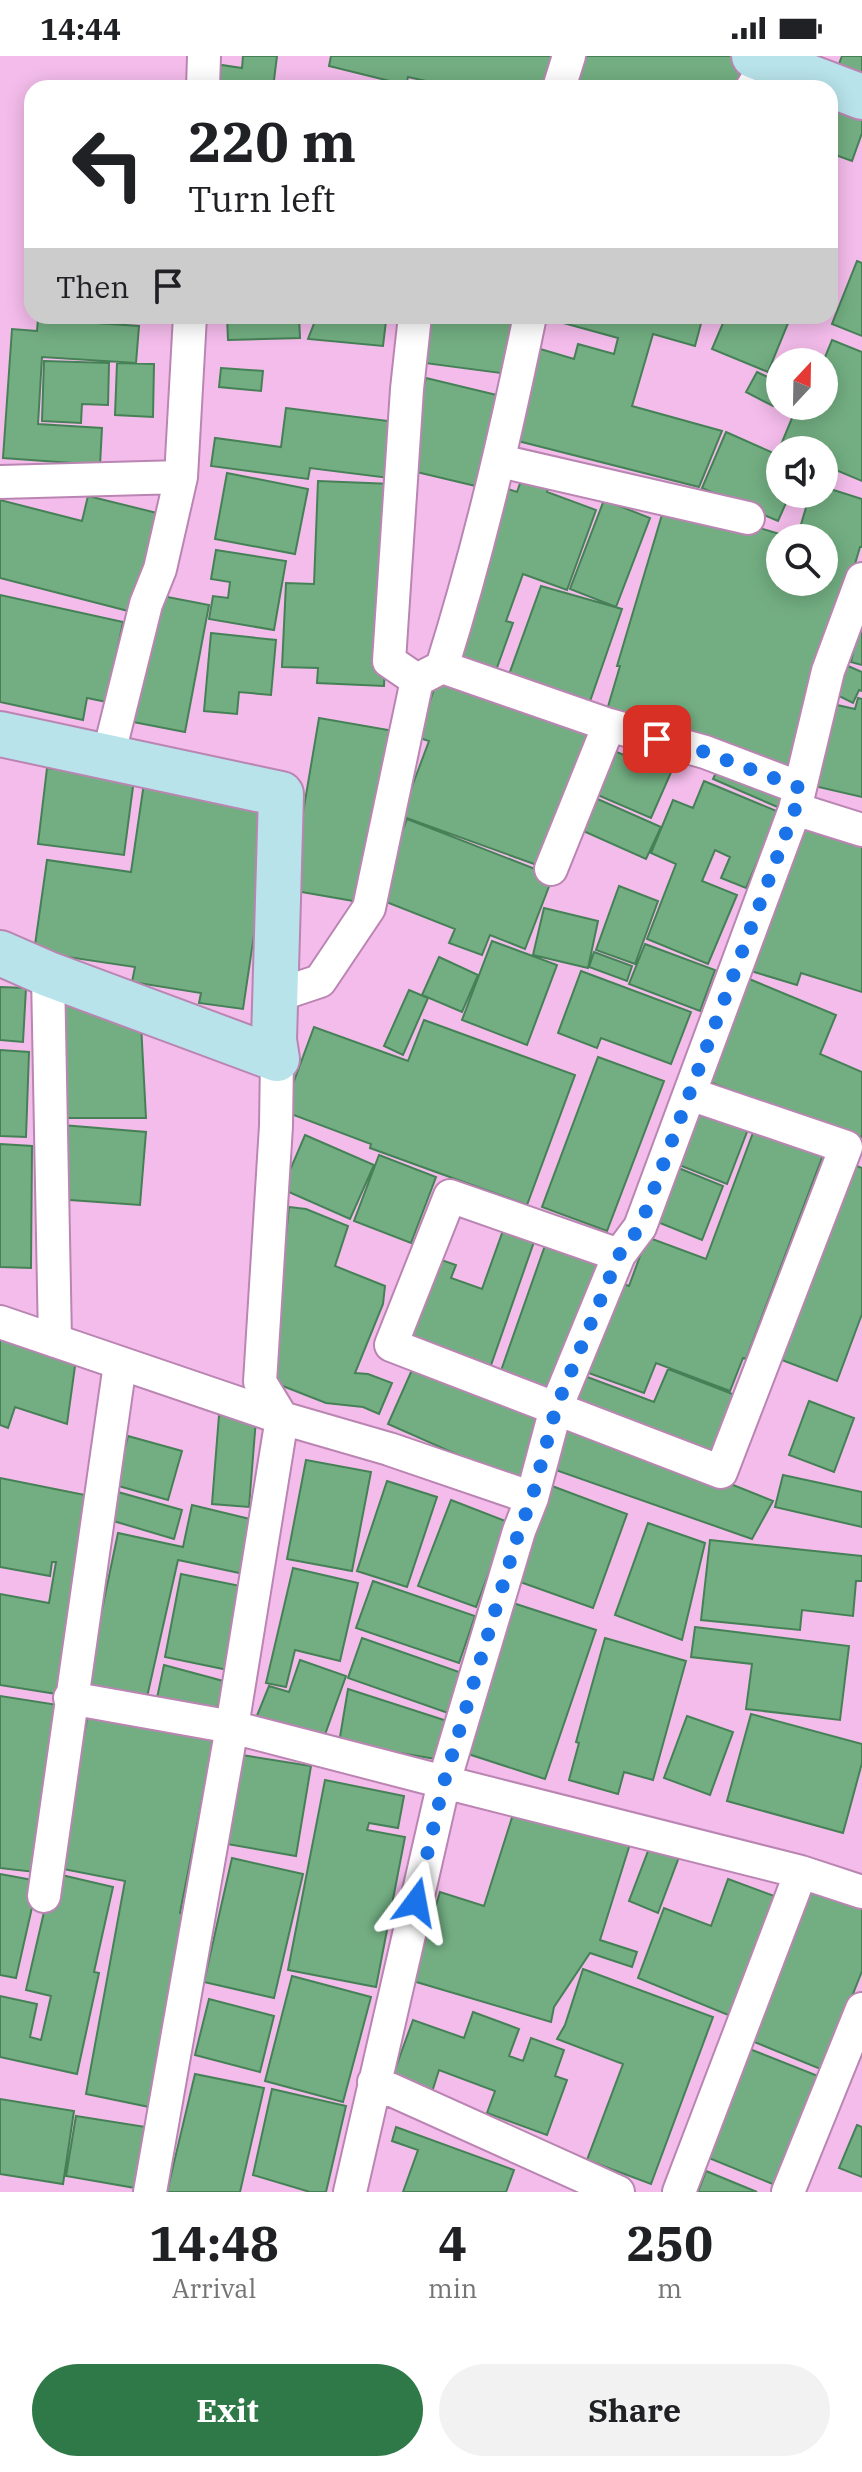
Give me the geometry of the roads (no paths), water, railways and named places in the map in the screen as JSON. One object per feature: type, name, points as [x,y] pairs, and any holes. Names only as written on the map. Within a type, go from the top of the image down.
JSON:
[{"type":"street","points":[[203,80],[204,56]]},
{"type":"street","points":[[562,80],[569,56]]},
{"type":"street","points":[[758,69],[799,80]]},
{"type":"street","points":[[838,91],[862,97]]},
{"type":"street","points":[[108,757],[146,604],[160,569],[181,477],[190,324]]},
{"type":"street","points":[[414,324],[389,661],[705,752],[862,830]]},
{"type":"street","points":[[275,996],[320,981],[369,908],[430,674],[472,571],[500,461],[528,324]]},
{"type":"street","points":[[500,461],[748,518]]},
{"type":"street","points":[[0,482],[181,477]]},
{"type":"street","points":[[350,2192],[444,1782],[519,1531],[532,1498],[556,1408],[619,1255],[640,1227],[690,1094],[797,799],[828,671],[862,579]]},
{"type":"street","points":[[551,869],[609,725]]},
{"type":"street","points":[[0,734],[281,794],[274,1040],[277,1059],[276,1126],[260,1382],[282,1418],[232,1727],[150,2192]]},
{"type":"street","points":[[0,953],[48,974],[277,1059]]},
{"type":"street","points":[[48,974],[55,1341]]},
{"type":"street","points":[[619,1255],[450,1196],[391,1345],[721,1472],[846,1147],[690,1094]]},
{"type":"street","points":[[0,1322],[282,1418],[389,1449],[532,1498]]},
{"type":"street","points":[[44,1896],[120,1364]]},
{"type":"street","points":[[70,1698],[232,1727],[801,1872],[862,1892]]},
{"type":"street","points":[[679,2192],[801,1872]]},
{"type":"street","points":[[788,2192],[862,2009]]},
{"type":"street","points":[[374,2082],[618,2192]]}]
